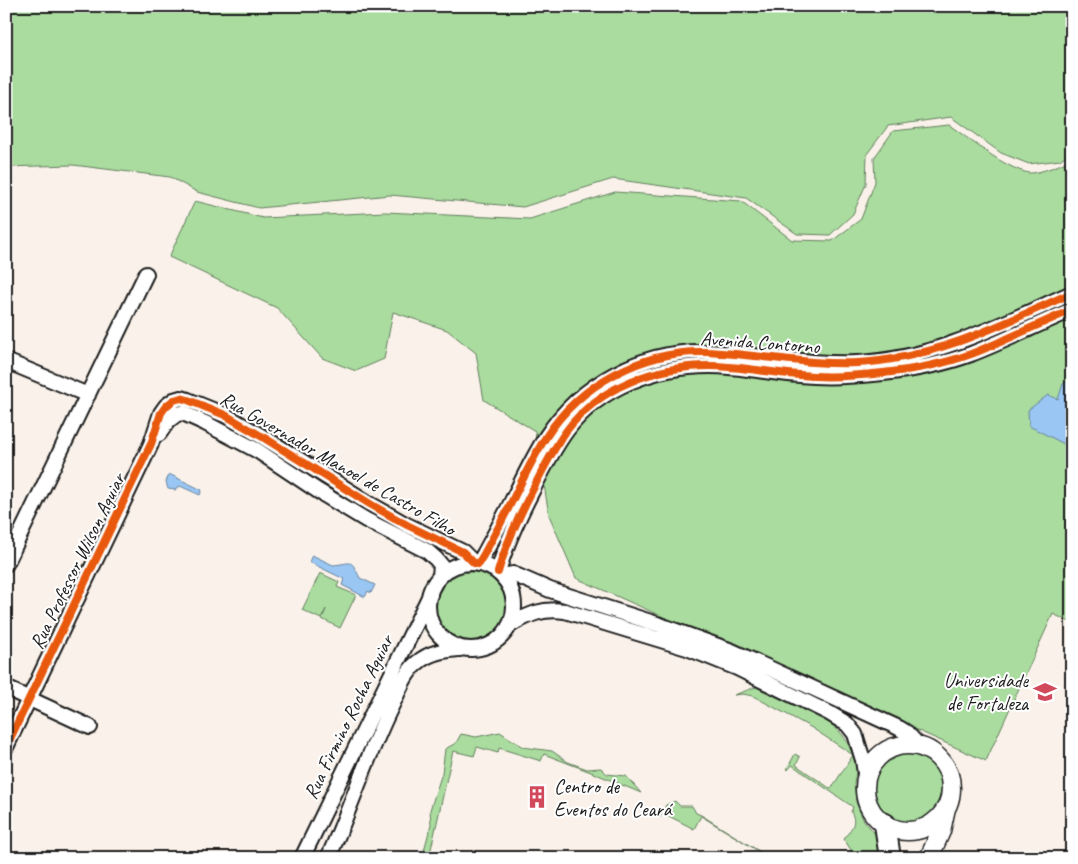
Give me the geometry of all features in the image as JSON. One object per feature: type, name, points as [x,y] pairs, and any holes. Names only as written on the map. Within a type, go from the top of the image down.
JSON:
[{"type":"highway","points":[[885,824],[890,858]]},
{"type":"main road","points":[[930,856],[945,822],[946,808],[951,793],[951,779],[946,766],[930,750],[905,744],[891,748],[879,756],[871,767],[866,780],[865,793],[868,805],[875,816],[885,824],[898,830],[913,831],[927,827],[939,818],[946,808]]},
{"type":"street","points":[[6,564],[146,274]]},
{"type":"street","name":"Avenida Contorno","points":[[476,564],[484,554],[546,436],[561,417],[582,396],[606,378],[636,363],[671,354],[705,352],[816,363],[859,363],[904,357],[945,346],[989,330],[1072,293]]},
{"type":"street","name":"Avenida Contorno","points":[[500,574],[504,548],[551,455],[568,429],[596,401],[629,382],[645,375],[682,367],[711,366],[802,376],[847,376],[884,373],[940,363],[970,354],[1072,310]]},
{"type":"street","points":[[6,361],[88,395]]},
{"type":"street","name":"Rua Governador Manoel de Castro Filho","points":[[151,444],[161,413],[174,400],[181,398],[225,415],[370,504],[436,558],[441,566],[440,576]]},
{"type":"street","name":"Rua Governador Manoel de Castro Filho","points":[[151,444],[173,416],[183,413],[248,445],[366,520],[463,552],[476,564]]},
{"type":"street","name":"Rua Professor Wilson Aguiar","points":[[6,747],[151,444]]},
{"type":"street","points":[[284,468],[293,455]]},
{"type":"street","points":[[476,564],[487,566],[500,574],[510,586],[514,599],[514,612],[510,625],[502,637],[491,645],[477,649],[464,649],[450,644],[439,635],[431,623],[428,609],[432,588],[440,576],[458,565],[476,564]]},
{"type":"street","points":[[500,574],[513,574],[550,590],[732,651],[899,728],[907,733],[919,746]]},
{"type":"street","name":"Rua Firmino Rocha Aguiar","points":[[302,858],[430,594]]},
{"type":"street","points":[[510,625],[533,613],[551,609],[565,611],[687,648],[737,668],[829,713],[847,724],[858,739],[866,780]]},
{"type":"street","name":"Rua Firmino Rocha Aguiar","points":[[328,858],[378,733],[408,673],[415,664],[432,654],[444,650],[464,649]]},
{"type":"street","points":[[6,688],[90,727]]},
{"type":"street","points":[[309,858],[314,833]]},
{"type":"green space","points":[[6,6],[1072,6],[1072,150],[1060,160],[1029,164],[1001,153],[951,117],[888,126],[867,154],[866,184],[853,214],[830,235],[797,234],[746,198],[613,179],[523,207],[390,195],[259,208],[197,192],[170,177],[73,165],[6,167]]},
{"type":"green space","points":[[949,125],[998,159],[1029,173],[1051,168],[1072,158],[1072,623],[1053,614],[986,761],[576,578],[549,515],[535,431],[484,400],[476,353],[447,330],[393,312],[384,359],[356,371],[322,358],[277,308],[169,257],[195,201],[263,218],[385,212],[530,219],[615,192],[741,201],[792,240],[832,241],[861,219],[875,182],[874,158],[893,131]]},
{"type":"green space","points":[[471,572],[484,575],[496,582],[503,594],[506,607],[503,620],[496,632],[484,639],[471,642],[458,639],[446,632],[439,620],[436,607],[439,594],[446,582],[458,575]]},
{"type":"green space","points":[[320,573],[339,582],[337,587],[356,595],[340,628],[322,619],[326,609],[321,619],[302,610]]},
{"type":"green space","points":[[756,687],[826,721],[844,737],[851,751],[855,752],[857,766],[854,783],[856,802],[863,819],[876,835],[882,858],[856,858],[844,839],[851,829],[854,820],[851,812],[853,807],[792,765],[787,769],[795,754],[800,757],[796,765],[831,789],[853,755],[812,728],[753,696],[734,695]]},
{"type":"green space","points":[[500,732],[523,747],[552,751],[568,762],[587,769],[601,768],[607,774],[626,776],[641,793],[544,754],[541,761],[499,748],[498,753],[477,747],[474,756],[453,751],[429,858],[422,858],[431,824],[430,810],[442,773],[445,749],[456,743],[461,734],[476,737]]},
{"type":"green space","points":[[916,753],[929,759],[938,768],[942,774],[944,788],[942,802],[934,813],[923,821],[902,823],[895,821],[884,813],[876,802],[874,781],[876,774],[884,763],[895,755]]},
{"type":"green space","points":[[675,801],[680,806],[692,806],[696,813],[701,815],[770,858],[701,816],[694,829],[663,813],[659,818],[666,805]]},
{"type":"water","points":[[1072,379],[1072,448],[1029,426],[1028,410],[1048,395],[1058,399],[1063,384]]},
{"type":"water","points":[[169,474],[202,490],[200,495],[180,486],[175,490],[168,489],[166,482]]},
{"type":"water","points":[[312,555],[333,565],[351,563],[360,578],[375,585],[371,593],[368,591],[365,597],[342,585],[344,579],[309,562]]},
{"type":"cycle path","points":[[478,564],[546,437],[576,401],[595,386],[615,374],[659,357],[682,353],[706,352],[838,363],[885,360],[913,355],[968,338],[1072,293]]},
{"type":"cycle path","points":[[498,572],[518,519],[544,467],[562,437],[580,415],[613,390],[650,375],[690,367],[732,367],[821,376],[862,375],[905,370],[961,358],[1072,310]]},
{"type":"cycle path","points":[[6,747],[151,444],[161,413],[174,400],[181,398],[188,400],[225,415],[370,504],[407,525],[463,552],[474,563]]},
{"type":"place","name":"Universidade de Fortaleza","points":[[1045,692]]},
{"type":"place","name":"Centro de Eventos do Ceará","points":[[537,797]]}]
